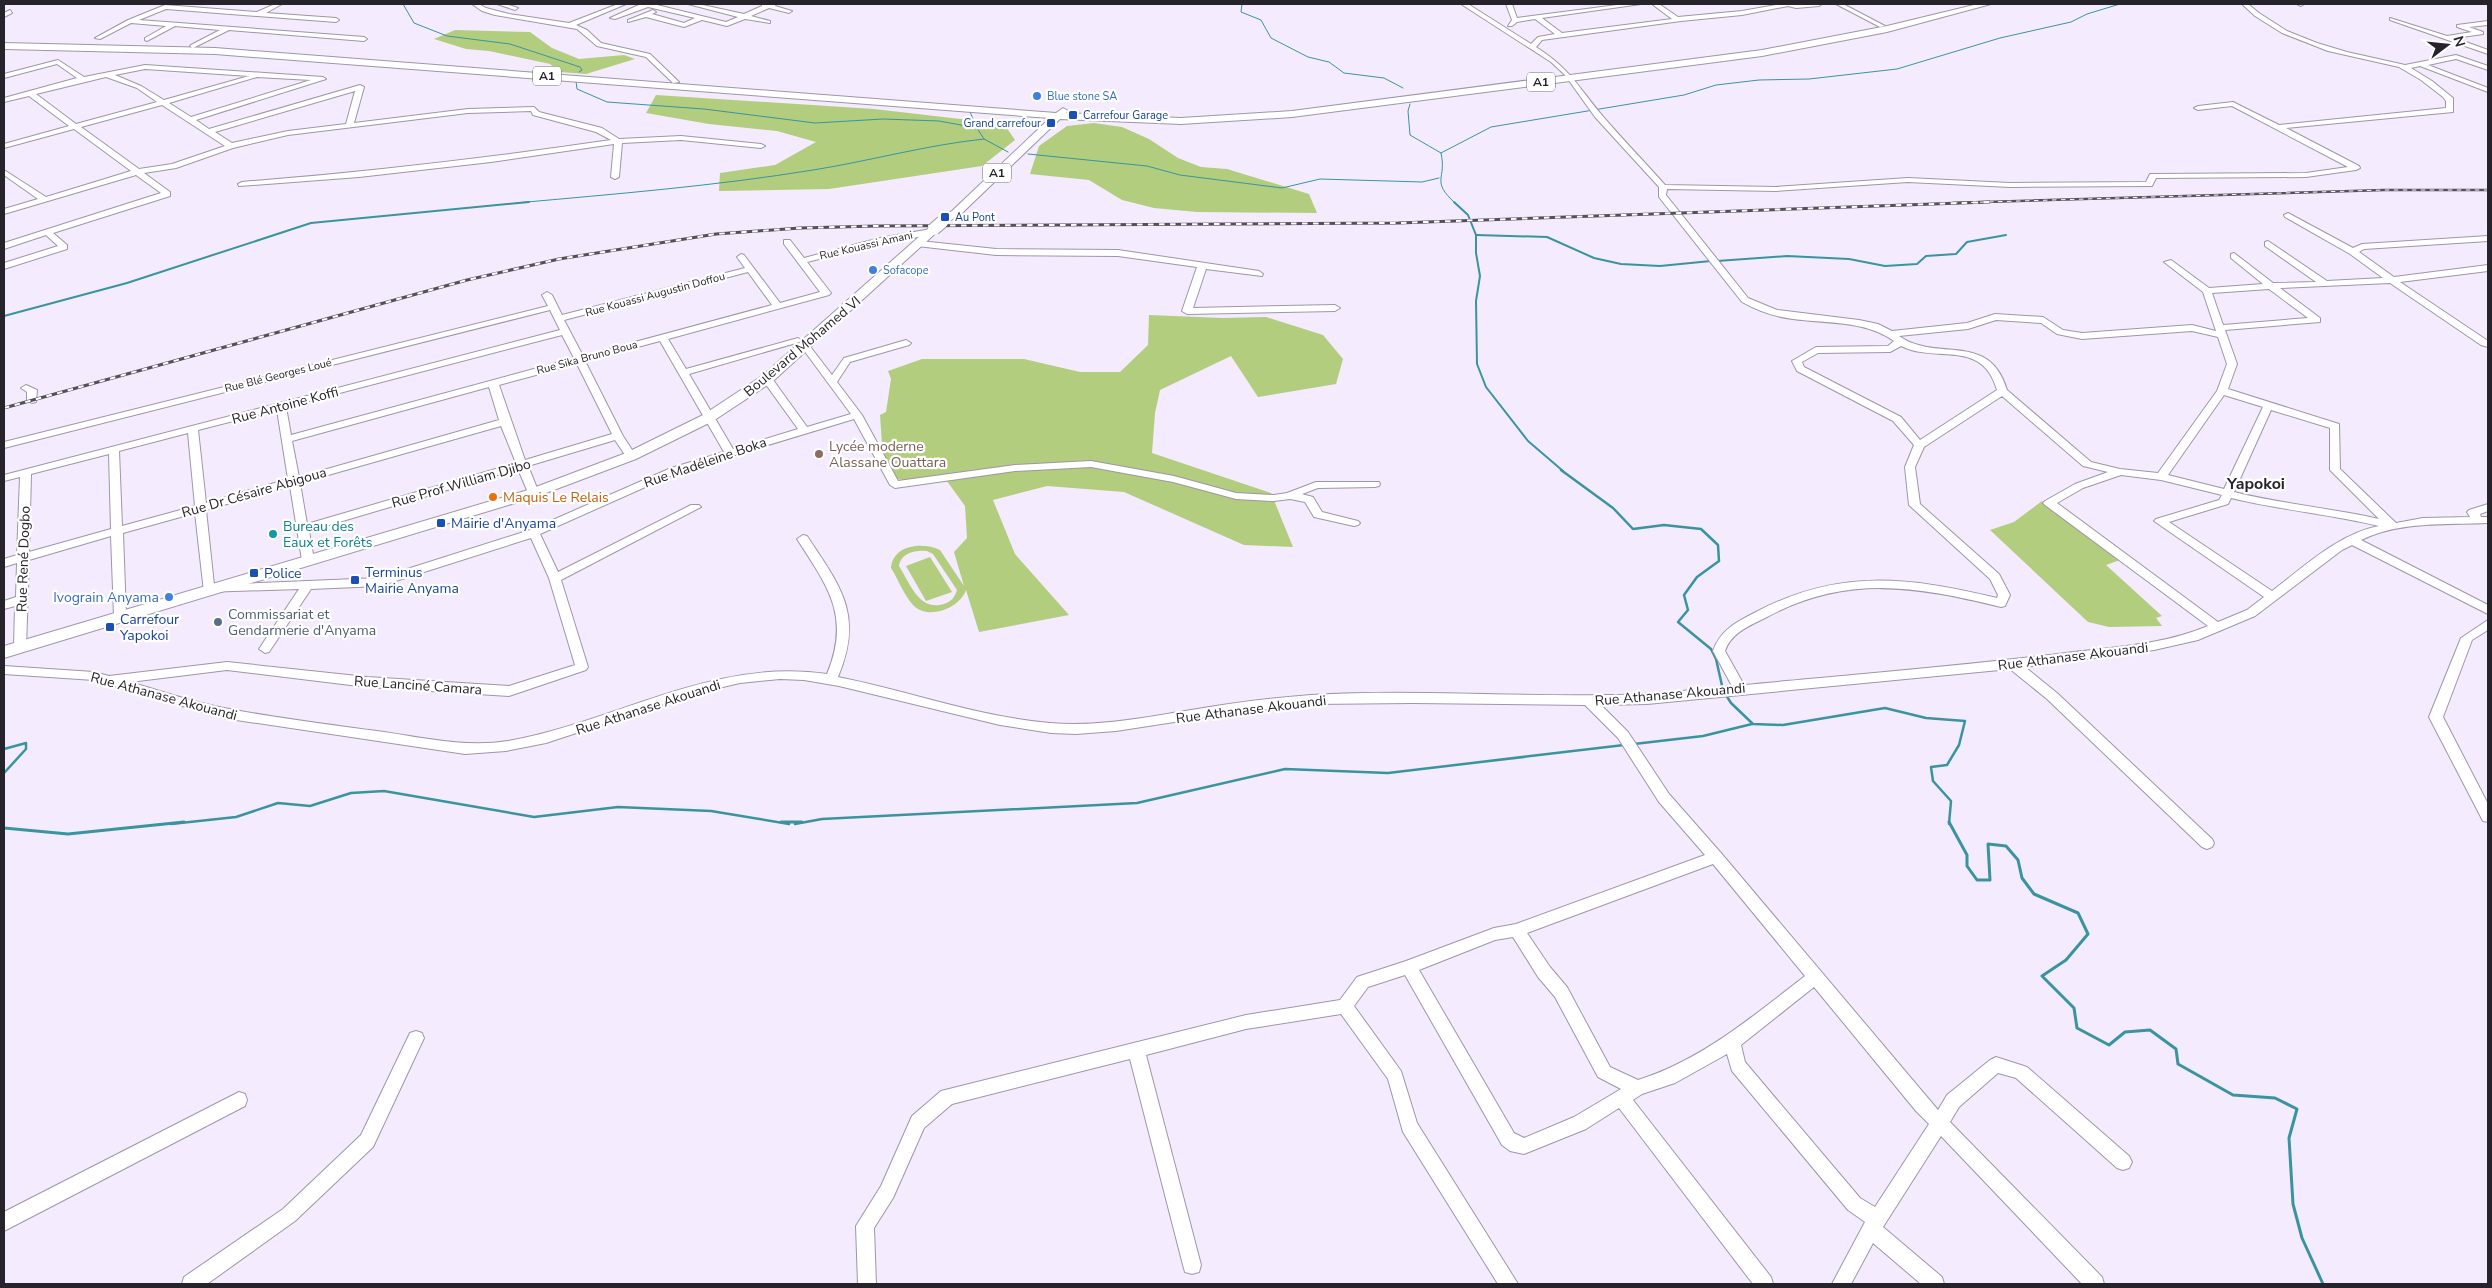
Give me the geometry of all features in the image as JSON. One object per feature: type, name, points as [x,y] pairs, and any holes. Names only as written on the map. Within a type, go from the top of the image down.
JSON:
[{"type":"main road","name":"A1","points":[[1568,76],[1762,48],[1882,26],[1971,4]]},
{"type":"main road","name":"A1","points":[[5,49],[193,46],[676,82],[1144,121],[1230,120],[1811,44],[1887,29],[1987,4]]},
{"type":"main road","name":"A1","points":[[5,49],[109,47],[215,51],[1061,113]]},
{"type":"main road","name":"Boulevard Mohamed VI","points":[[4,652],[533,492],[631,456],[708,418],[767,380],[802,344],[920,244],[936,228],[956,213],[1061,113]]},
{"type":"street","points":[[193,46],[279,4]]},
{"type":"street","points":[[475,4],[482,9],[570,25],[584,31],[592,41],[599,45],[648,55],[676,82]]},
{"type":"street","points":[[482,9],[499,4],[515,8]]},
{"type":"street","points":[[570,25],[623,4]]},
{"type":"street","points":[[613,18],[647,4],[727,24],[771,5]]},
{"type":"street","points":[[691,4],[768,22]]},
{"type":"street","points":[[760,4],[789,10]]},
{"type":"street","points":[[1464,4],[1553,60],[1598,115],[1663,187],[1776,189],[1908,180],[2010,185],[2149,184],[2153,176],[2306,175],[2356,168],[2233,104],[2198,108]]},
{"type":"street","points":[[1509,4],[1516,20]]},
{"type":"street","points":[[1505,30],[1516,20],[1608,6],[1638,4]]},
{"type":"street","points":[[1655,4],[1679,19]]},
{"type":"street","points":[[1532,48],[1540,38],[1560,34],[1742,12],[1785,4],[1796,6],[1819,4]]},
{"type":"street","points":[[1839,4],[1882,26]]},
{"type":"street","points":[[2245,4],[2275,27],[2299,39],[2342,53],[2405,68],[2435,86],[2450,100],[2450,110],[2278,127]]},
{"type":"street","points":[[98,38],[130,21],[165,6],[336,20]]},
{"type":"street","points":[[630,21],[664,8]]},
{"type":"street","points":[[647,15],[684,25],[721,10]]},
{"type":"street","points":[[1536,17],[1560,34]]},
{"type":"street","points":[[2392,18],[2488,52]]},
{"type":"street","points":[[130,21],[364,39]]},
{"type":"street","points":[[2447,38],[2481,33],[2459,26],[2488,23]]},
{"type":"street","points":[[147,39],[174,24]]},
{"type":"street","points":[[2405,68],[2456,57],[2488,68]]},
{"type":"street","points":[[4,76],[58,62],[83,79]]},
{"type":"street","points":[[2420,64],[2488,90]]},
{"type":"street","points":[[4,100],[83,79],[145,67],[323,79],[191,120]]},
{"type":"street","points":[[106,74],[139,87],[231,146]]},
{"type":"street","points":[[4,146],[265,74]]},
{"type":"street","points":[[207,132],[360,87],[349,126]]},
{"type":"street","points":[[4,246],[167,194],[73,127],[30,93]]},
{"type":"street","points":[[4,212],[137,172],[173,166],[231,146],[294,132],[468,111],[534,109],[536,114],[599,130],[618,141]]},
{"type":"street","points":[[242,184],[359,175],[618,141],[681,138],[760,146]]},
{"type":"street","points":[[615,177],[618,141]]},
{"type":"street","points":[[5,175],[45,200]]},
{"type":"street","points":[[1663,187],[1662,195],[1745,300],[1754,306],[1800,317],[1866,323],[1884,328],[1913,348],[1975,355],[1985,360],[2000,382],[2002,391],[2088,464],[2120,472],[2161,477],[2270,504],[2347,515],[2392,525]]},
{"type":"street","points":[[2288,215],[2353,252],[2488,344]]},
{"type":"street","name":"Rue Kouassi Amani","points":[[801,261],[936,228]]},
{"type":"street","points":[[4,266],[64,247],[47,232]]},
{"type":"street","points":[[2353,252],[2362,247],[2488,238]]},
{"type":"street","name":"Rue Sika Bruno Boua","points":[[287,439],[826,293],[787,242]]},
{"type":"street","points":[[920,244],[996,252],[1118,253],[1259,274]]},
{"type":"street","points":[[2268,244],[2325,284]]},
{"type":"street","points":[[1892,334],[1968,326],[1994,317],[2043,320],[2060,332],[2082,336],[2192,328],[2220,332],[2317,320],[2234,256]]},
{"type":"street","points":[[741,257],[778,306]]},
{"type":"street","points":[[2161,477],[2222,391],[2232,364],[2207,291],[2168,262]]},
{"type":"street","points":[[1202,266],[1187,311],[1335,308]]},
{"type":"street","points":[[2207,291],[2392,280],[2488,268]]},
{"type":"street","name":"Rue Kouassi Augustin Doffou","points":[[559,319],[750,269]]},
{"type":"street","points":[[547,295],[618,436],[631,456]]},
{"type":"street","name":"Rue Blé Georges Loué","points":[[4,445],[553,306]]},
{"type":"street","name":"Rue Antoine Koffi","points":[[4,478],[566,331]]},
{"type":"street","points":[[662,337],[708,418],[730,452]]},
{"type":"street","points":[[1901,341],[1890,349],[1816,350],[1797,361],[1800,369],[1897,419],[1919,445]]},
{"type":"street","points":[[832,382],[847,360],[906,343]]},
{"type":"street","points":[[682,372],[802,344],[857,415],[895,485],[1015,468],[1091,464],[1174,479],[1236,496],[1274,498],[1289,496],[1316,485],[1375,484]]},
{"type":"street","points":[[767,380],[804,430]]},
{"type":"street","points":[[493,382],[505,422],[533,492]]},
{"type":"street","points":[[26,388],[32,390],[32,400]]},
{"type":"street","points":[[1736,689],[1719,651],[1721,640],[1767,611],[1805,596],[1840,586],[1876,584],[1944,590],[2001,603],[2004,595],[1995,578],[1916,505],[1910,467],[1919,445],[2002,391]]},
{"type":"street","points":[[2222,391],[2335,426],[2335,470],[2392,525]]},
{"type":"street","points":[[281,406],[308,560]]},
{"type":"street","points":[[2268,406],[2226,494],[2224,502],[2160,521],[2273,597]]},
{"type":"street","name":"Rue Madéleine Boka","points":[[208,589],[380,582],[534,534],[675,470],[857,415]]},
{"type":"street","name":"Rue Dr Césaire Abigoua","points":[[4,563],[505,422]]},
{"type":"street","points":[[193,428],[208,589]]},
{"type":"street","name":"Rue Prof William Djibo","points":[[304,529],[618,436]]},
{"type":"street","points":[[114,449],[120,616]]},
{"type":"street","name":"Rue René Dogbo","points":[[20,647],[26,472]]},
{"type":"street","points":[[2120,472],[2078,486],[2049,503],[2218,628]]},
{"type":"street","points":[[1289,496],[1309,499],[1318,515],[1324,518],[1354,523]]},
{"type":"street","points":[[555,578],[695,507]]},
{"type":"street","points":[[2483,519],[2473,512],[2488,507]]},
{"type":"street","name":"Rue Athanase Akouandi","points":[[4,670],[87,675],[222,713],[436,747],[473,750],[522,745],[562,735],[719,683],[780,675],[831,679],[1002,720],[1047,727],[1076,729],[1131,725],[1284,702],[1332,699],[1589,701],[1647,699],[2013,664],[2154,646],[2194,637],[2252,613],[2351,540],[2392,525],[2423,520],[2483,519]]},
{"type":"street","name":"Rue Lanciné Camara","points":[[110,680],[227,666],[367,682],[510,691],[582,667],[555,578],[534,534]]},
{"type":"street","points":[[802,539],[827,577],[846,624],[841,659],[831,679]]},
{"type":"street","points":[[2351,540],[2488,610]]},
{"type":"street","points":[[265,650],[307,586]]},
{"type":"street","points":[[4,605],[21,600]]},
{"type":"street","points":[[2488,624],[2467,638],[2436,717],[2488,817]]},
{"type":"street","points":[[2013,664],[2052,696],[2207,843]]},
{"type":"street","points":[[1589,701],[1623,735],[1664,798],[1716,857],[1922,1105],[2095,1284]]},
{"type":"street","points":[[867,1284],[865,1226],[887,1192],[918,1122],[947,1097],[1246,1022],[1345,1006],[1363,982],[1409,967],[1494,934],[1517,930],[1716,857]]},
{"type":"street","points":[[1517,930],[1544,972],[1561,992],[1604,1072],[1637,1088]]},
{"type":"street","points":[[1409,967],[1508,1139],[1524,1146],[1580,1124],[1637,1088],[1669,1078],[1732,1042],[1815,977]]},
{"type":"street","points":[[1345,1006],[1395,1076],[1409,1126],[1509,1284]]},
{"type":"street","points":[[191,1284],[288,1215],[367,1141],[416,1038]]},
{"type":"street","points":[[1732,1042],[1738,1066],[1854,1204],[1935,1284]]},
{"type":"street","points":[[1136,1050],[1192,1265]]},
{"type":"street","points":[[1840,1284],[1874,1224],[1953,1102],[1996,1065],[2021,1072],[2123,1162]]},
{"type":"street","points":[[1622,1099],[1764,1284]]},
{"type":"street","points":[[4,1222],[239,1100]]},
{"type":"green space","points":[[455,30],[530,32],[552,48],[579,59],[624,55],[635,59],[586,74],[560,72],[550,64],[489,51],[466,49],[434,39]]},
{"type":"green space","points":[[656,95],[874,109],[1004,124],[1015,140],[982,166],[829,189],[719,191],[720,173],[775,165],[816,142],[777,131],[709,124],[646,113]]},
{"type":"green space","points":[[1094,123],[1122,127],[1149,139],[1178,158],[1201,167],[1227,169],[1309,194],[1317,213],[1197,212],[1154,208],[1122,200],[1089,180],[1030,174],[1039,146],[1067,126]]},
{"type":"green space","points":[[1149,315],[1222,318],[1266,317],[1323,335],[1343,359],[1336,384],[1258,397],[1231,356],[1160,390],[1155,413],[1152,453],[1271,493],[1293,547],[1244,545],[1124,492],[1047,486],[993,500],[1015,554],[1069,615],[979,632],[966,590],[957,602],[943,610],[927,612],[919,610],[913,605],[891,568],[893,560],[897,554],[910,547],[933,547],[940,550],[964,586],[954,552],[967,538],[965,506],[944,477],[896,479],[883,459],[880,415],[886,412],[891,379],[888,371],[922,359],[1024,359],[1080,372],[1120,372],[1148,345]],"holes":[[[927,551],[933,554],[957,590],[954,597],[944,604],[928,604],[922,600],[911,588],[899,566],[903,558],[909,553]]]},
{"type":"green space","points":[[2042,501],[2120,560],[2106,565],[2162,616],[2156,618],[2162,626],[2109,627],[2088,622],[1990,530],[2014,522]]},
{"type":"green space","points":[[930,557],[952,592],[926,601],[906,566]]},
{"type":"waterway","points":[[403,4],[414,23],[447,36],[510,44],[580,67],[582,70],[579,72]]},
{"type":"waterway","points":[[1242,4],[1241,12],[1261,20],[1271,38],[1308,57],[1329,62],[1344,73],[1384,78],[1403,88]]},
{"type":"waterway","points":[[1441,153],[1491,127],[1684,95],[1716,85],[1759,80],[1809,79],[1897,69],[2000,38],[2071,22],[2087,14],[2120,4]]},
{"type":"waterway","points":[[576,81],[577,89],[607,102],[704,109],[815,123],[883,119],[939,121],[977,128]]},
{"type":"waterway","points":[[1410,104],[1408,111],[1410,135],[1441,153]]},
{"type":"waterway","points":[[970,112],[977,128]]},
{"type":"waterway","points":[[977,128],[984,139]]},
{"type":"waterway","points":[[516,203],[776,176],[941,145],[984,139]]},
{"type":"waterway","points":[[984,139],[1008,152]]},
{"type":"waterway","points":[[1441,153],[1441,184],[1447,195],[1454,202]]},
{"type":"waterway","points":[[1028,154],[1147,166],[1180,175],[1282,188],[1320,179],[1422,182],[1439,178]]},
{"type":"waterway","points":[[4,316],[127,283],[311,223],[529,202]]},
{"type":"waterway","points":[[1454,202],[1468,215],[1476,235]]},
{"type":"waterway","points":[[1476,235],[1547,237],[1594,258],[1621,264],[1660,266],[1711,261]]},
{"type":"waterway","points":[[1476,235],[1476,253],[1480,276],[1476,301],[1477,364],[1486,387],[1528,441],[1563,471]]},
{"type":"waterway","points":[[1717,261],[1787,256],[1849,259],[1885,266],[1917,264],[1926,256],[1956,254],[1967,242],[2006,235]]},
{"type":"waterway","points":[[1561,470],[1613,508],[1633,529],[1664,525],[1701,529],[1718,545],[1719,561],[1697,577],[1684,595],[1688,610],[1678,622],[1711,649],[1716,659],[1723,690]]},
{"type":"waterway","points":[[1726,695],[1731,703],[1753,724],[1783,725],[1885,708],[1926,718],[1965,721],[1959,745],[1947,765],[1931,767],[1933,781],[1951,801],[1949,822]]},
{"type":"waterway","points":[[1634,744],[1703,736],[1752,724]]},
{"type":"waterway","points":[[4,749],[26,743],[26,749],[4,773]]},
{"type":"waterway","points":[[795,824],[822,819],[1137,803],[1285,769],[1388,773],[1624,745]]},
{"type":"waterway","points":[[171,824],[236,817],[278,803],[310,806],[351,793],[384,791],[534,817],[618,807],[711,811],[789,824]]},
{"type":"waterway","points":[[4,828],[68,834],[184,822]]},
{"type":"waterway","points":[[781,822],[802,822]]},
{"type":"waterway","points":[[1949,822],[1967,855],[1967,866],[1977,880],[1990,880],[1988,844],[2006,846],[2018,860],[2022,878],[2034,894],[2078,913],[2088,934],[2066,960],[2042,976],[2074,1008],[2077,1028],[2109,1045],[2125,1032],[2150,1030],[2176,1049],[2178,1064],[2233,1095],[2275,1098],[2297,1109],[2289,1138],[2293,1204],[2302,1238],[2323,1284]]},
{"type":"railway","points":[[1953,203],[2384,190],[2488,190]]},
{"type":"railway","points":[[4,408],[467,280],[559,259],[716,234],[800,228],[876,226],[1398,223],[1989,202]]},
{"type":"place","name":"Blue stone SA","points":[[1037,96]]},
{"type":"place","name":"Carrefour Garage","points":[[1073,115]]},
{"type":"place","name":"Grand carrefour","points":[[1051,123]]},
{"type":"place","name":"Au Pont","points":[[945,217]]},
{"type":"place","name":"Sofacope","points":[[873,270]]},
{"type":"place","name":"Lycée moderne Alassane Ouattara","points":[[819,454]]},
{"type":"place","name":"Maquis Le Relais","points":[[493,497]]},
{"type":"place","name":"Mairie d'Anyama","points":[[441,523]]},
{"type":"place","name":"Bureau des Eaux et Forêts","points":[[273,534]]},
{"type":"place","name":"Police","points":[[254,573]]},
{"type":"place","name":"Terminus Mairie Anyama","points":[[355,580]]},
{"type":"place","name":"Ivograin Anyama","points":[[169,597]]},
{"type":"place","name":"Commissariat et Gendarmerie d'Anyama","points":[[218,622]]},
{"type":"place","name":"Carrefour Yapokoi","points":[[110,627]]},
{"type":"district","name":"Yapokoi","points":[[2256,483]]}]
